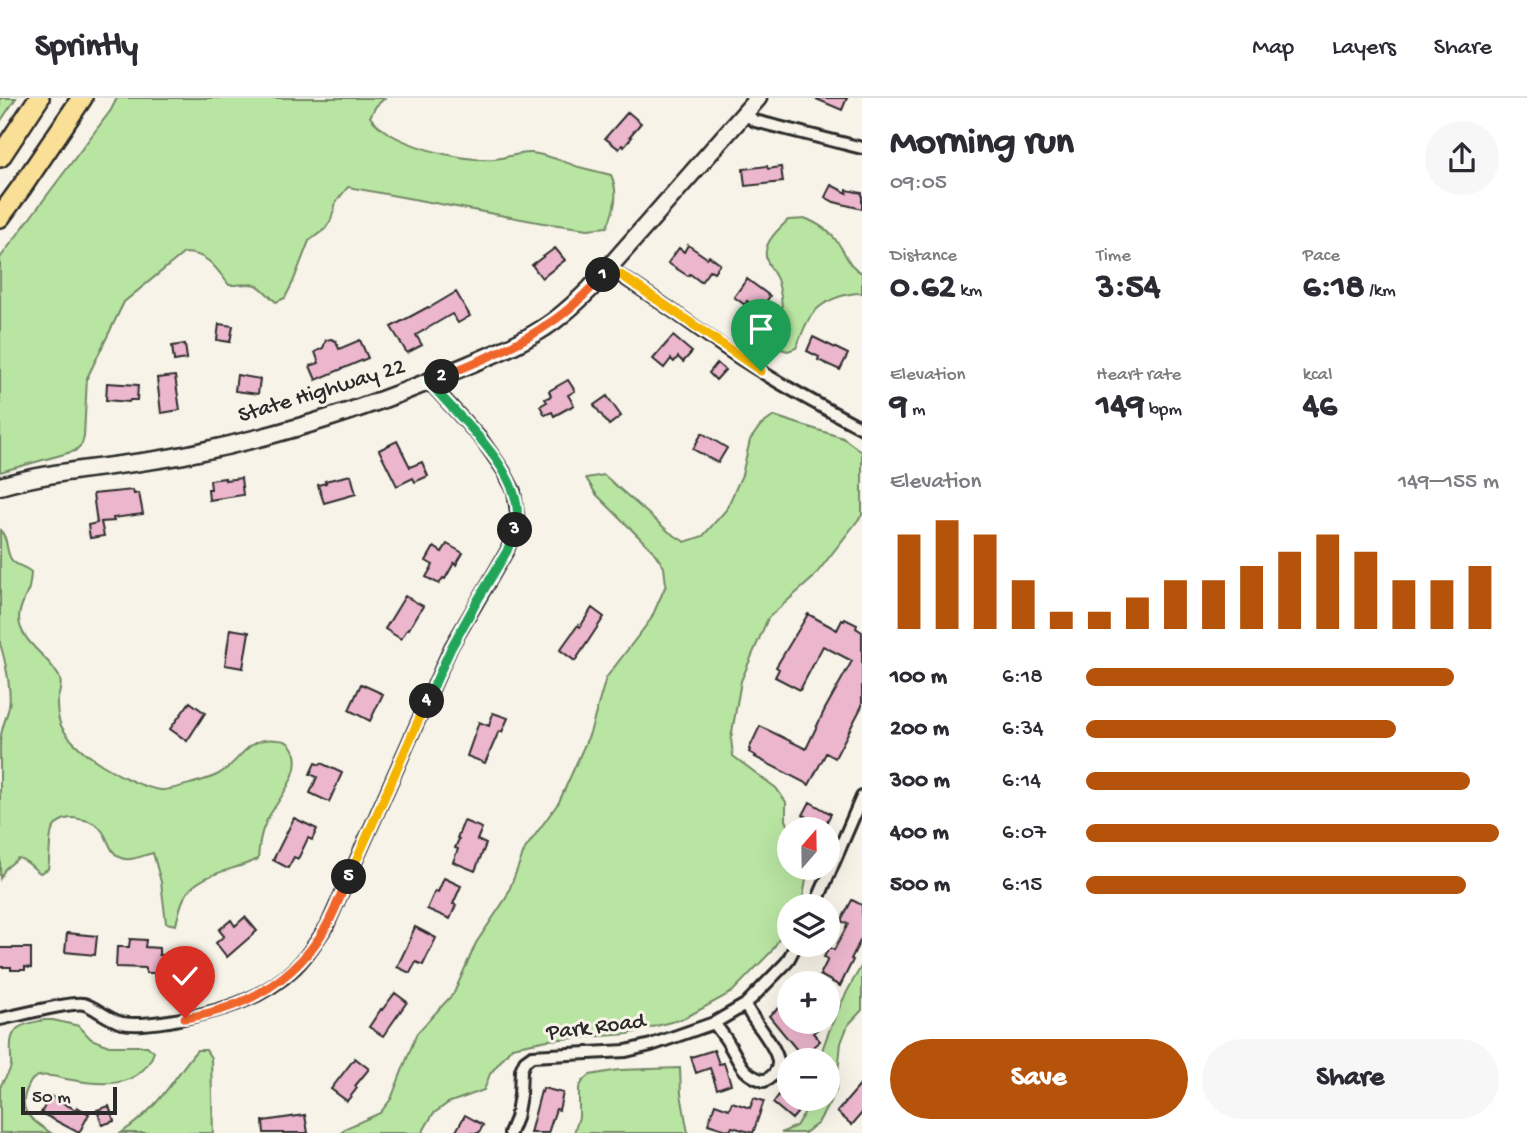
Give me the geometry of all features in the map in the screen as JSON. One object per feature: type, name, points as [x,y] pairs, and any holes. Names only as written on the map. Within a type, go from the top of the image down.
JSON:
[{"type":"highway","points":[[0,157],[40,98]]},
{"type":"highway","points":[[0,217],[82,98]]},
{"type":"main road","name":"State Highway 22","points":[[0,486],[51,475],[188,454],[235,443],[383,400],[510,346],[552,322],[573,306],[609,269],[758,98]]},
{"type":"street","points":[[745,114],[755,121],[862,148]]},
{"type":"street","points":[[609,269],[761,371],[862,428]]},
{"type":"street","points":[[0,1018],[72,1004],[84,1004],[107,1018],[124,1023],[150,1024],[203,1015],[255,996],[277,983],[295,969],[311,950],[327,926],[451,648],[507,551],[518,521],[514,491],[503,470],[482,440],[429,382]]},
{"type":"street","points":[[821,894],[860,809],[862,797]]},
{"type":"street","name":"Park Road","points":[[510,1133],[516,1118],[524,1061],[532,1056],[626,1051],[714,1023],[745,1005],[790,957]]},
{"type":"street","points":[[714,1023],[730,1045],[740,1066],[752,1077],[764,1081],[770,1078],[776,1072],[776,1052],[745,1005]]},
{"type":"green space","points":[[0,98],[16,98],[0,122]]},
{"type":"green space","points":[[117,98],[385,98],[376,106],[370,117],[394,136],[428,150],[464,158],[495,159],[532,153],[611,175],[615,188],[614,207],[607,227],[588,229],[348,187],[336,202],[331,220],[325,229],[309,241],[285,298],[276,302],[255,285],[229,285],[205,259],[184,253],[124,302],[87,378],[82,444],[75,451],[0,472],[0,258],[111,110]]},
{"type":"green space","points":[[807,219],[832,235],[851,264],[862,273],[862,293],[841,296],[821,306],[809,320],[796,348],[788,351],[777,348],[782,315],[781,300],[778,282],[768,263],[766,251],[771,238],[788,220]]},
{"type":"green space","points":[[774,416],[843,438],[862,452],[862,515],[813,578],[768,618],[741,681],[731,738],[733,756],[776,788],[786,802],[786,817],[777,817],[777,880],[806,880],[804,894],[777,894],[777,942],[732,992],[685,1018],[628,1034],[548,1040],[512,1047],[490,1074],[484,1090],[448,1103],[433,1114],[422,1133],[341,1133],[346,1128],[380,1113],[391,1099],[417,1033],[454,993],[476,943],[506,898],[525,849],[559,802],[590,733],[606,678],[651,619],[666,585],[664,567],[653,551],[596,494],[586,478],[604,475],[669,532],[685,542],[703,536],[726,510],[742,475],[750,440],[760,426]]},
{"type":"green space","points":[[0,530],[5,537],[11,559],[31,572],[29,588],[19,614],[20,627],[56,671],[61,686],[57,705],[59,720],[64,731],[87,754],[134,782],[161,790],[217,775],[258,742],[279,740],[291,746],[296,765],[288,786],[264,827],[258,859],[207,877],[190,889],[180,908],[176,925],[166,923],[161,882],[153,853],[133,859],[121,858],[112,850],[101,829],[86,820],[67,819],[54,827],[50,838],[48,869],[40,873],[18,858],[5,869],[0,878],[0,739],[10,693],[0,644]]},
{"type":"green space","points":[[862,965],[862,1010],[848,1025],[840,1053],[840,1048],[823,1048],[827,1034],[840,1034],[840,1007]]},
{"type":"green space","points":[[44,1020],[79,1026],[91,1039],[109,1046],[147,1046],[154,1052],[148,1065],[139,1074],[117,1082],[91,1083],[42,1075],[35,1077],[25,1095],[25,1109],[32,1119],[51,1133],[0,1133],[0,1089],[10,1069],[12,1036],[21,1026]]},
{"type":"green space","points":[[197,1050],[206,1050],[211,1058],[213,1133],[121,1133],[155,1104]]},
{"type":"green space","points":[[680,1068],[681,1094],[688,1133],[574,1133],[579,1117],[579,1088],[590,1075],[619,1070]]},
{"type":"green space","points":[[805,1111],[825,1111],[818,1123],[805,1133],[781,1133],[796,1126]]},
{"type":"building","points":[[814,98],[847,98],[842,110]]},
{"type":"building","points":[[628,112],[641,123],[624,147],[622,145],[619,149],[605,138]]},
{"type":"building","points":[[767,166],[768,169],[781,167],[783,182],[745,186],[743,169]]},
{"type":"building","points":[[831,185],[847,193],[847,190],[862,193],[862,209],[825,197]]},
{"type":"building","points":[[688,245],[720,264],[714,272],[710,270],[701,282],[668,263],[679,248],[684,252]]},
{"type":"building","points":[[555,248],[565,260],[542,278],[532,265]]},
{"type":"building","points":[[747,279],[770,296],[760,310],[747,301],[745,305],[734,297]]},
{"type":"building","points":[[456,292],[470,316],[458,323],[452,314],[416,335],[422,345],[407,353],[391,327]]},
{"type":"building","points":[[219,324],[233,326],[230,342],[217,340]]},
{"type":"building","points":[[673,336],[692,352],[683,362],[678,357],[674,362],[671,359],[664,368],[653,359]]},
{"type":"building","points":[[813,337],[848,354],[840,370],[818,360],[819,357],[807,351]]},
{"type":"building","points":[[326,340],[336,341],[339,349],[360,340],[368,358],[316,380],[310,366],[319,363],[315,352],[323,348]]},
{"type":"building","points":[[185,344],[187,359],[174,361],[172,346]]},
{"type":"building","points":[[717,363],[725,370],[716,380],[709,373]]},
{"type":"building","points":[[237,375],[260,379],[258,394],[235,391]]},
{"type":"building","points":[[175,376],[180,410],[161,413],[157,378]]},
{"type":"building","points":[[568,380],[575,391],[568,395],[574,405],[554,416],[552,412],[545,415],[540,406],[551,396],[549,391]]},
{"type":"building","points":[[107,383],[138,385],[137,400],[106,400]]},
{"type":"building","points":[[607,396],[621,416],[609,425],[594,405]]},
{"type":"building","points":[[702,433],[727,448],[718,463],[693,449]]},
{"type":"building","points":[[397,441],[410,467],[422,462],[428,476],[415,482],[413,478],[397,486],[379,450]]},
{"type":"building","points":[[351,475],[356,494],[324,503],[318,485]]},
{"type":"building","points":[[241,478],[243,495],[209,500],[210,480]]},
{"type":"building","points":[[133,490],[134,494],[139,493],[143,514],[101,522],[104,536],[90,538],[88,525],[97,523],[93,494]]},
{"type":"building","points":[[447,544],[463,553],[439,584],[426,577],[433,565],[426,561],[434,547],[442,552]]},
{"type":"building","points":[[405,596],[423,606],[401,639],[385,629]]},
{"type":"building","points":[[592,608],[604,617],[575,661],[560,650]]},
{"type":"building","points":[[808,614],[837,630],[845,619],[857,625],[856,628],[862,632],[862,706],[835,758],[826,753],[809,785],[749,752],[760,726],[806,749],[852,661],[823,646],[800,690],[775,677],[779,669],[776,667]]},
{"type":"building","points":[[230,629],[249,632],[243,668],[225,665]]},
{"type":"building","points":[[361,684],[383,694],[370,721],[349,710]]},
{"type":"building","points":[[190,702],[205,713],[187,741],[170,729]]},
{"type":"building","points":[[493,713],[508,718],[485,763],[467,756],[479,722],[489,726]]},
{"type":"building","points":[[315,763],[342,773],[329,802],[310,793],[317,777],[310,774]]},
{"type":"building","points":[[810,802],[831,814],[829,817],[803,815]]},
{"type":"building","points":[[294,818],[317,829],[312,840],[308,838],[298,859],[294,857],[288,868],[273,860]]},
{"type":"building","points":[[464,821],[482,828],[477,840],[486,844],[475,871],[453,862],[458,849],[455,848],[459,839],[457,838]]},
{"type":"building","points":[[444,878],[461,886],[450,919],[427,909]]},
{"type":"building","points":[[852,900],[862,905],[862,937],[840,986],[840,971],[822,971],[828,959],[824,957],[840,957],[840,939],[848,924],[841,921]]},
{"type":"building","points":[[245,917],[257,931],[227,957],[216,943],[224,936],[219,930],[231,920],[235,926]]},
{"type":"building","points":[[415,927],[436,938],[423,965],[416,962],[410,973],[397,967]]},
{"type":"building","points":[[67,933],[97,936],[95,955],[65,952]]},
{"type":"building","points":[[130,939],[146,940],[145,947],[159,948],[159,955],[163,955],[163,967],[160,966],[159,973],[146,973],[146,968],[116,967],[117,947],[129,947]]},
{"type":"building","points":[[0,948],[31,948],[31,968],[11,970],[11,967],[0,967]]},
{"type":"building","points":[[395,993],[407,1002],[383,1036],[369,1027]]},
{"type":"building","points":[[777,1010],[777,1026],[769,1016]]},
{"type":"building","points":[[784,1034],[814,1034],[820,1041],[812,1048],[795,1048]]},
{"type":"building","points":[[714,1050],[719,1064],[724,1063],[731,1084],[717,1089],[710,1068],[696,1073],[691,1057]]},
{"type":"building","points":[[355,1058],[369,1069],[347,1101],[331,1089]]},
{"type":"building","points":[[862,1083],[862,1113],[852,1125],[837,1112]]},
{"type":"building","points":[[543,1088],[563,1093],[559,1110],[556,1109],[548,1133],[530,1133],[541,1091]]},
{"type":"building","points":[[50,1096],[89,1114],[79,1133],[41,1113]]},
{"type":"building","points":[[754,1098],[764,1101],[753,1133],[732,1127],[730,1131],[708,1124],[715,1104],[729,1109],[732,1102],[750,1108]]},
{"type":"building","points":[[109,1106],[114,1121],[102,1125],[97,1110]]},
{"type":"building","points":[[782,1111],[799,1111],[792,1119]]},
{"type":"building","points":[[305,1115],[308,1133],[264,1133],[263,1121]]},
{"type":"building","points":[[465,1115],[483,1125],[479,1133],[455,1133]]},
{"type":"route","points":[[185,1018],[203,1015],[255,996],[295,969],[311,950],[327,926],[451,648],[507,551],[518,521],[514,491],[482,440],[429,382],[533,334],[573,306],[609,269],[761,371]]}]
